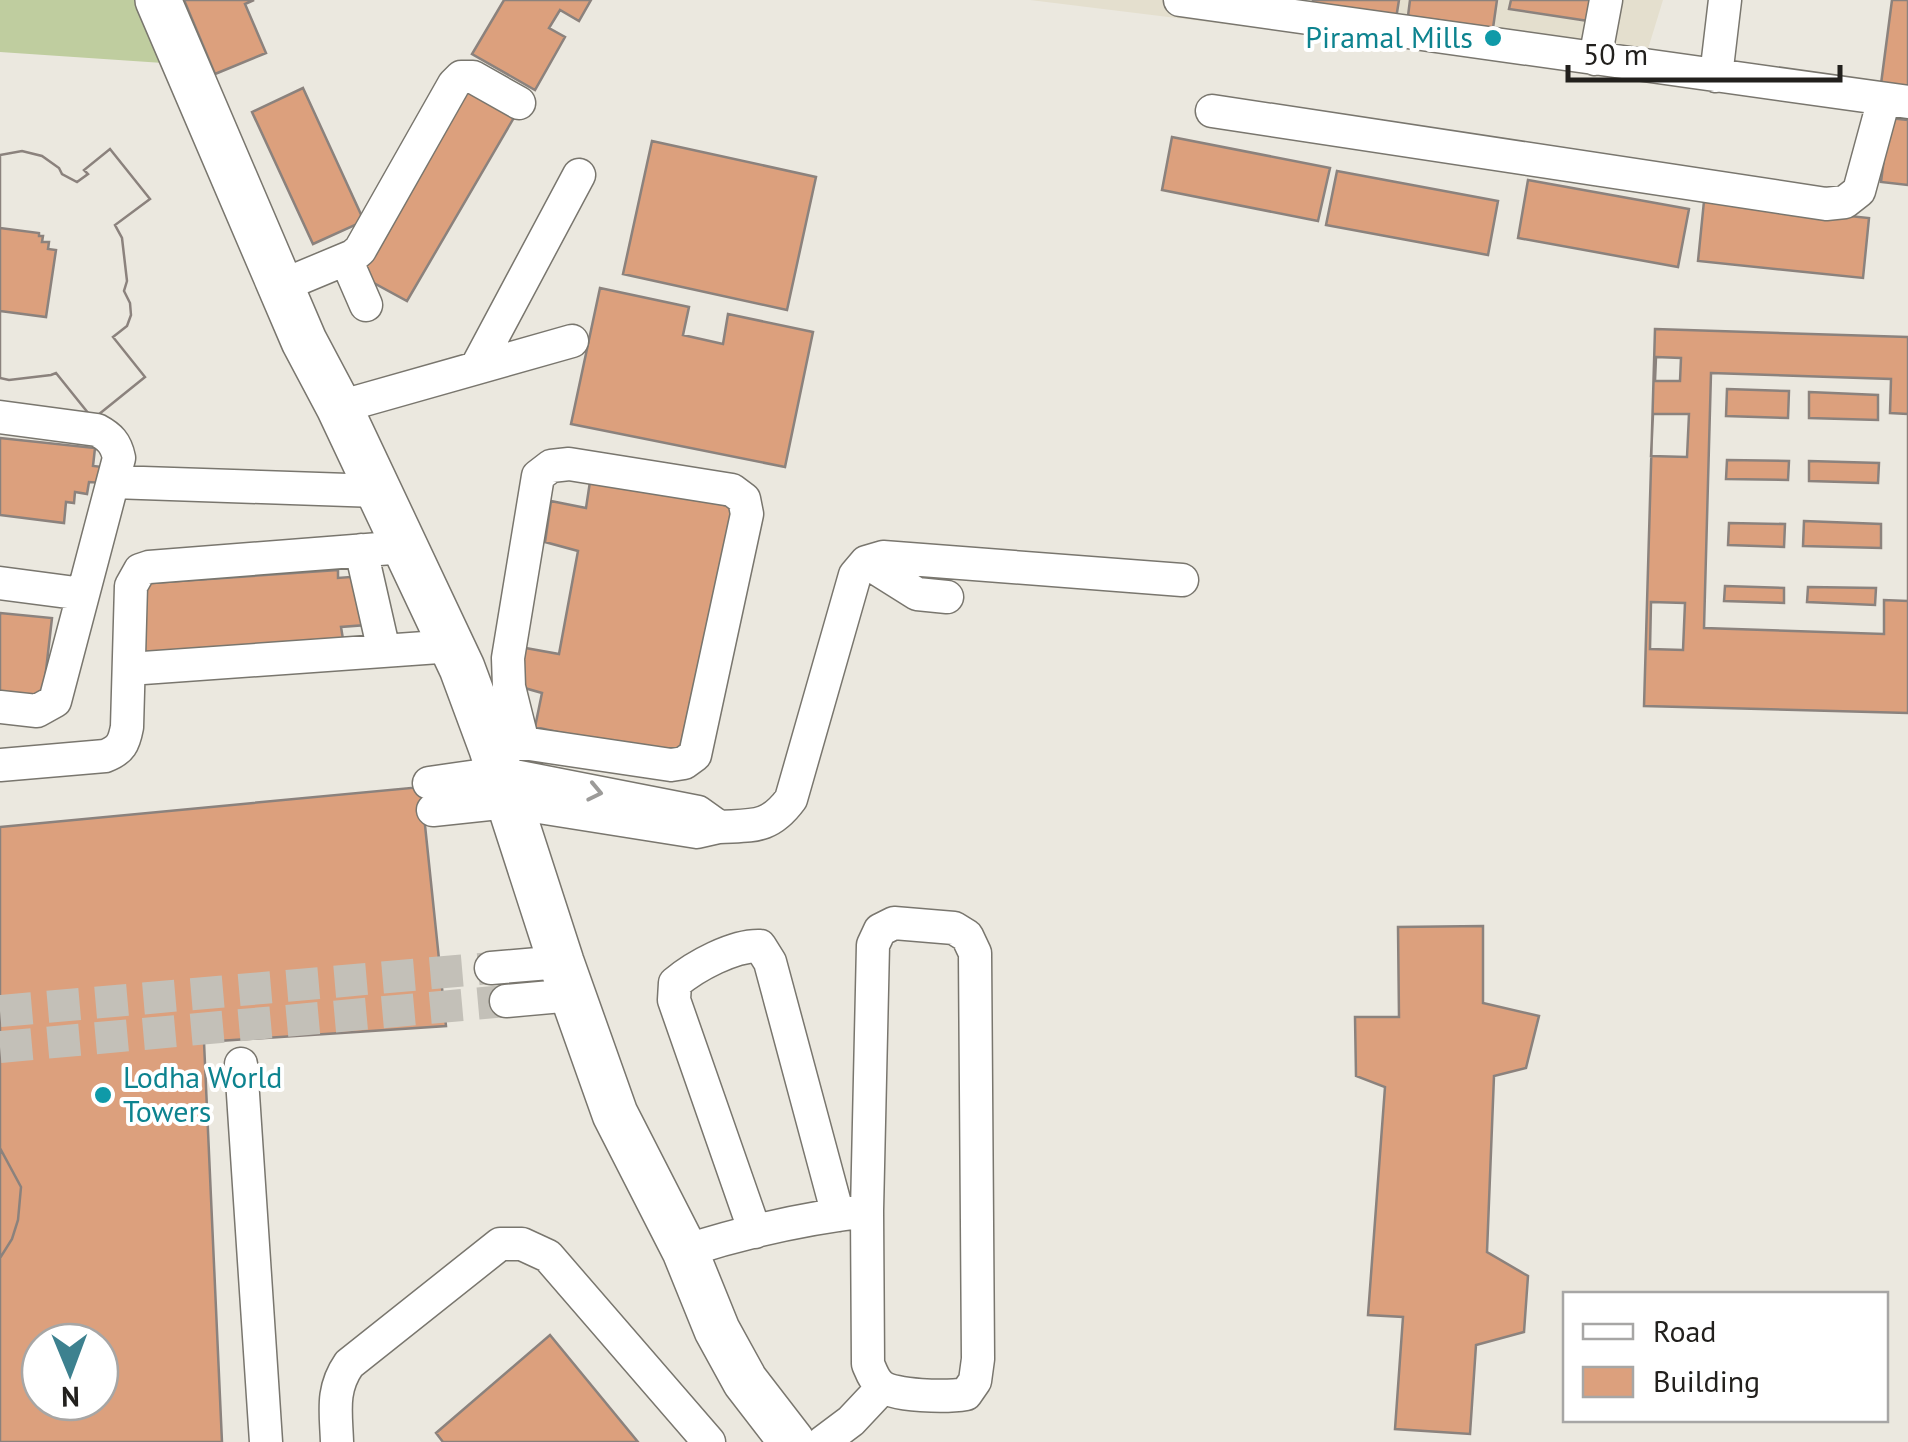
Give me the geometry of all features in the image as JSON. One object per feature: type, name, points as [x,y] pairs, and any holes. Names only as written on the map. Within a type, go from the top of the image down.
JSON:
[{"type":"street","points":[[158,0],[304,341],[378,491],[384,651]]},
{"type":"street","points":[[1180,0],[1896,101],[1859,190],[1845,202],[1826,204],[1212,111]]},
{"type":"street","points":[[1595,59],[1606,0]]},
{"type":"street","points":[[1716,76],[1725,0]]},
{"type":"street","points":[[281,286],[360,250],[460,77],[473,78],[518,103]]},
{"type":"street","points":[[476,368],[579,176]]},
{"type":"street","points":[[346,259],[366,305]]},
{"type":"street","points":[[339,407],[572,341]]},
{"type":"street","points":[[0,417],[97,430],[116,445],[119,458],[56,701],[36,711],[0,708]]},
{"type":"street","points":[[431,797],[506,767],[671,765],[684,764],[695,756],[748,514],[744,499],[732,490],[569,464],[552,466],[538,476],[508,658],[506,767]]},
{"type":"street","points":[[112,482],[378,491]]},
{"type":"street","points":[[383,548],[458,657],[506,767],[567,978],[614,1114],[686,1251],[717,1330],[745,1382],[792,1442]]},
{"type":"street","points":[[0,765],[105,756],[117,752],[124,743],[131,586],[140,570],[148,566],[383,548]]},
{"type":"street","points":[[506,767],[698,812],[719,827],[762,825],[780,814],[792,799],[855,576],[866,562],[883,557],[1182,580]]},
{"type":"street","points":[[866,562],[917,594],[947,597]]},
{"type":"street","points":[[0,583],[84,594]]},
{"type":"street","points":[[129,668],[384,651],[508,658]]},
{"type":"street","points":[[894,923],[954,928],[967,936],[976,953],[978,1359],[976,1381],[966,1394],[902,1393],[882,1388],[868,1364],[852,1213],[873,945],[880,930],[894,923]]},
{"type":"street","points":[[755,1232],[674,1000],[675,983],[689,971],[746,946],[760,946],[770,962],[852,1213]]},
{"type":"street","points":[[491,968],[567,978]]},
{"type":"street","points":[[506,1001],[567,978]]},
{"type":"street","points":[[241,1064],[266,1442]]},
{"type":"street","points":[[686,1251],[755,1232],[852,1213]]},
{"type":"street","points":[[336,1442],[335,1395],[349,1364],[500,1244],[522,1244],[548,1256],[709,1442]]},
{"type":"street","points":[[822,1442],[851,1421],[882,1388]]},
{"type":"shaded area","name":"Piramal Mills","points":[[1030,0],[1663,0],[1640,75]]},
{"type":"green space","points":[[0,0],[136,0],[163,63],[0,52]]},
{"type":"building","points":[[184,0],[254,0],[245,4],[266,53],[215,74]]},
{"type":"building","points":[[504,0],[591,0],[579,21],[560,10],[549,28],[565,37],[535,90],[472,54]]},
{"type":"building","points":[[1313,0],[1399,0],[1395,25],[1311,13]]},
{"type":"building","points":[[1410,0],[1497,0],[1493,28],[1408,16]]},
{"type":"building","points":[[1511,0],[1598,0],[1595,22],[1509,9]]},
{"type":"building","points":[[1892,0],[1908,0],[1908,87],[1881,84]]},
{"type":"building","points":[[469,81],[519,109],[407,301],[361,276]]},
{"type":"building","points":[[303,88],[364,221],[313,244],[252,112]]},
{"type":"building","points":[[1889,118],[1908,120],[1908,185],[1881,182]]},
{"type":"building","points":[[1172,137],[1330,168],[1318,221],[1162,190]]},
{"type":"building","points":[[652,141],[816,177],[787,310],[623,274]]},
{"type":"building","points":[[110,149],[150,199],[115,225],[122,238],[127,281],[124,291],[131,315],[127,326],[113,337],[145,377],[93,419],[56,373],[0,378],[0,311],[46,317],[56,250],[48,249],[49,242],[42,242],[39,233],[0,228],[0,155],[22,151],[42,156],[77,182],[88,174],[84,170]]},
{"type":"building","points":[[110,149],[150,199],[115,225],[122,238],[127,281],[124,291],[131,315],[127,326],[113,337],[145,377],[93,419],[56,373],[0,378],[0,155],[22,151],[42,156],[77,182],[88,174],[84,170]]},
{"type":"building","points":[[1337,171],[1498,201],[1488,255],[1326,225]]},
{"type":"building","points":[[1528,180],[1689,209],[1678,267],[1518,238]]},
{"type":"building","points":[[1704,201],[1869,218],[1863,278],[1698,261]]},
{"type":"building","points":[[600,288],[689,307],[683,335],[723,344],[728,314],[813,332],[785,467],[571,424]]},
{"type":"building","points":[[1655,329],[1908,337],[1908,713],[1644,706]],"holes":[[[1727,389],[1789,391],[1788,418],[1726,416]],[[1809,392],[1878,395],[1878,420],[1809,418]],[[1727,460],[1789,461],[1788,480],[1726,479]],[[1809,461],[1879,463],[1878,483],[1809,481]],[[1804,521],[1881,524],[1881,548],[1803,546]],[[1729,523],[1785,524],[1784,547],[1728,545]],[[1725,586],[1784,588],[1784,603],[1724,601]],[[1808,587],[1876,588],[1875,605],[1807,602]]]},
{"type":"building","points":[[1656,357],[1681,358],[1680,381],[1655,381]]},
{"type":"building","points":[[1711,373],[1891,379],[1890,413],[1908,414],[1908,601],[1884,600],[1884,634],[1704,628]]},
{"type":"building","points":[[1653,414],[1689,414],[1687,457],[1651,456]]},
{"type":"building","points":[[0,438],[95,448],[93,466],[103,467],[102,483],[89,482],[87,494],[75,492],[74,503],[66,502],[64,523],[0,515]]},
{"type":"building","points":[[591,475],[733,507],[678,759],[535,727],[542,693],[514,685],[520,647],[559,654],[578,551],[545,542],[551,501],[586,508]]},
{"type":"building","points":[[338,570],[338,578],[363,576],[366,625],[341,627],[343,639],[141,654],[137,584]]},
{"type":"building","points":[[1651,602],[1685,603],[1683,650],[1650,649]]},
{"type":"building","points":[[0,613],[52,618],[43,697],[0,692]]},
{"type":"building","name":"Lodha World Towers","points":[[421,787],[446,1026],[204,1042],[222,1442],[0,1442],[0,1258],[18,1220],[21,1187],[0,1148],[0,827]]},
{"type":"building","points":[[1483,926],[1483,1003],[1539,1016],[1526,1068],[1494,1076],[1487,1252],[1528,1276],[1524,1332],[1476,1345],[1470,1434],[1395,1429],[1403,1317],[1368,1315],[1385,1087],[1356,1076],[1355,1017],[1399,1017],[1398,927]]},
{"type":"building","points":[[0,1148],[21,1187],[18,1220],[0,1258]]},
{"type":"building","points":[[550,1335],[638,1442],[443,1442],[436,1433]]},
{"type":"tunnel","points":[[0,1011],[491,968]]},
{"type":"tunnel","points":[[0,1047],[506,1001]]},
{"type":"place","name":"Piramal Mills","points":[[1493,38]]},
{"type":"place","name":"Lodha World Towers","points":[[103,1095]]}]
